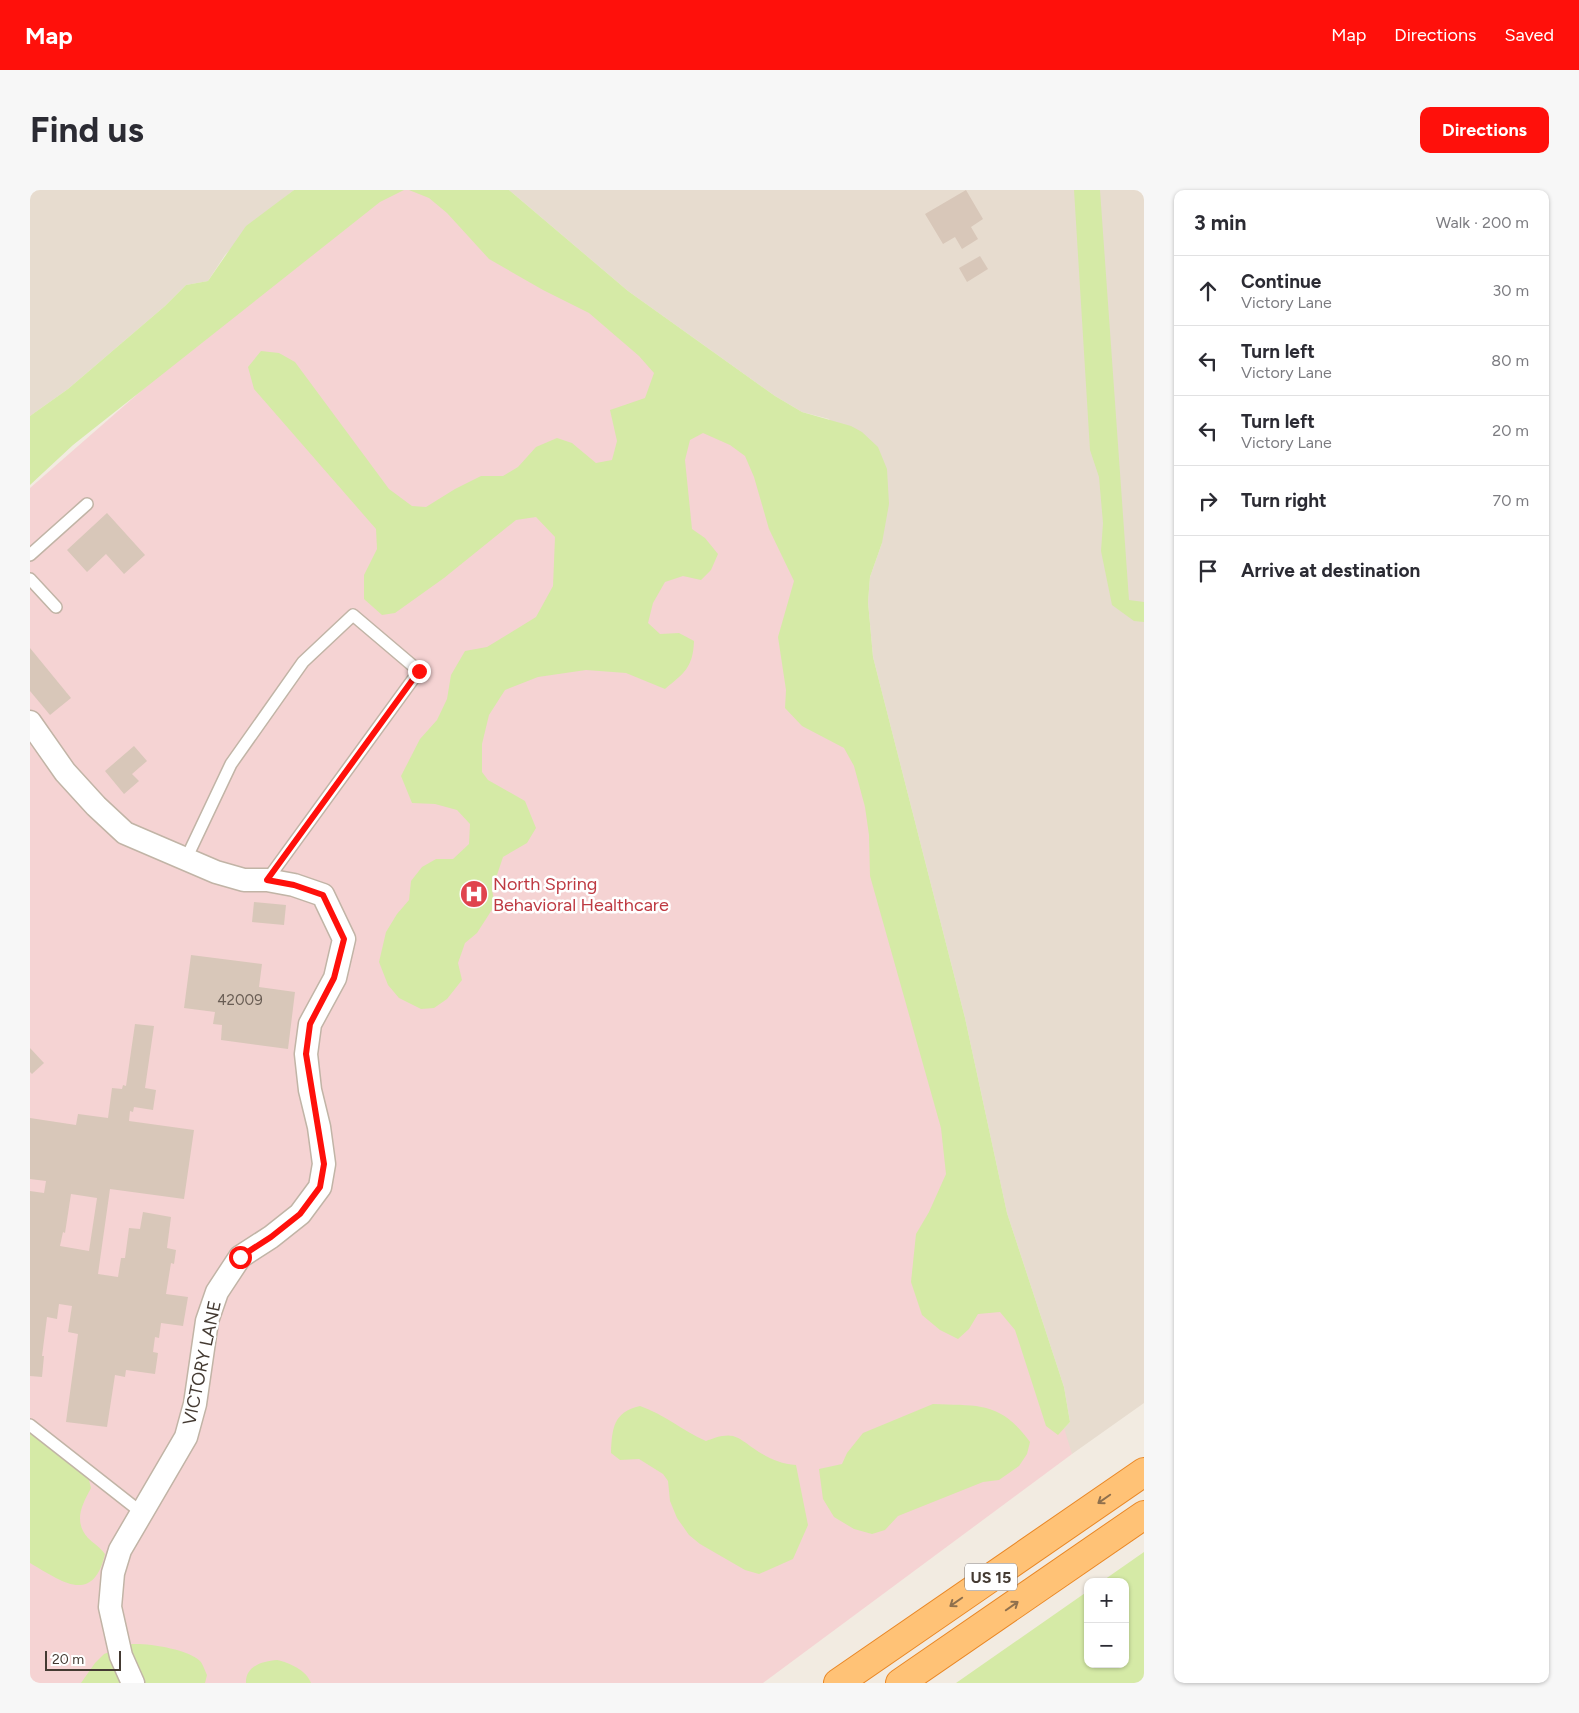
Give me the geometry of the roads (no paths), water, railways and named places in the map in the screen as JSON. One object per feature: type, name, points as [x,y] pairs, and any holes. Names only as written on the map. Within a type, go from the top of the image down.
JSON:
[{"type":"highway","name":"US 15","points":[[838,1683],[1144,1472]]},
{"type":"highway","name":"US 15","points":[[900,1683],[1144,1514]]},
{"type":"street","name":"VICTORY LANE","points":[[30,722],[65,772],[125,834],[216,872],[244,880],[267,880],[294,885],[323,895],[344,939],[334,978],[310,1024],[306,1054],[324,1164],[320,1187],[300,1214],[271,1237],[240,1257],[217,1292],[207,1321],[195,1404],[186,1437],[120,1550],[113,1573],[110,1607],[121,1656],[132,1683]]},
{"type":"lane","points":[[30,555],[87,504]]},
{"type":"lane","points":[[32,584],[56,607]]},
{"type":"lane","points":[[186,859],[231,764],[303,662],[352,615],[419,671],[267,880]]},
{"type":"lane","points":[[30,1425],[142,1513]]},
{"type":"place","name":"North Spring Behavioral Healthcare","points":[[474,894]]}]
